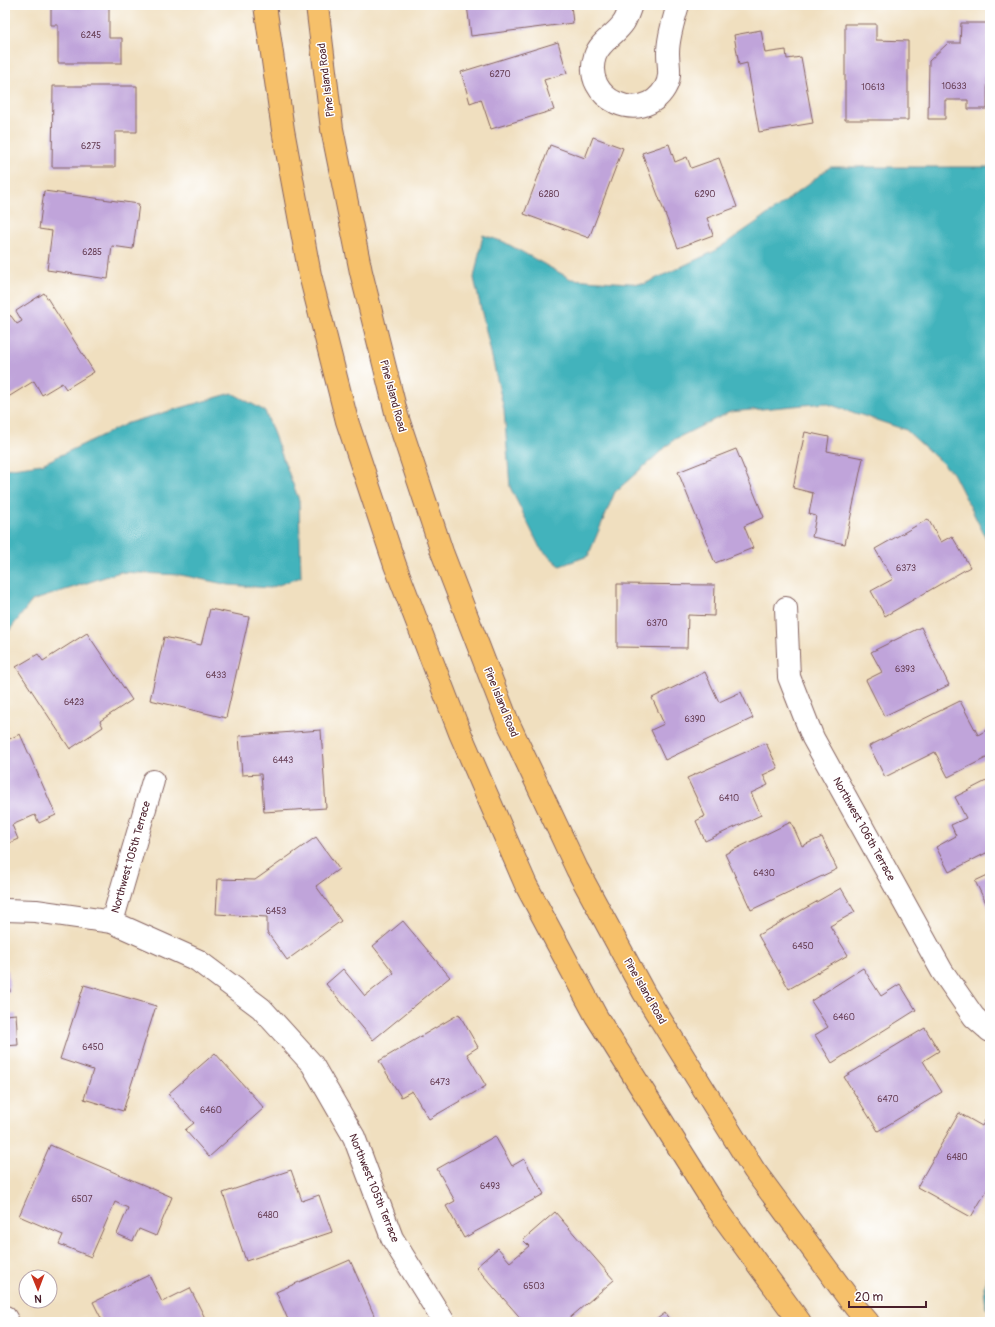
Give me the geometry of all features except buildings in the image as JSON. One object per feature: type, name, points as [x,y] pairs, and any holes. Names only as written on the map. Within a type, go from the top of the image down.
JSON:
[{"type":"main road","points":[[265,5],[283,130],[310,275],[347,421],[395,565],[460,733],[526,885],[596,1016],[718,1210],[800,1322]]},
{"type":"main road","name":"Pine Island Road","points":[[317,5],[332,129],[361,272],[397,416],[442,552],[507,720],[577,869],[644,993],[754,1170],[855,1307],[868,1322]]},
{"type":"street","points":[[631,5],[624,23],[601,44],[595,56],[593,69],[595,82],[602,93],[612,102],[624,106],[636,106],[647,103],[657,97],[665,88],[669,78],[670,66],[668,52],[678,5]]},
{"type":"street","name":"Northwest 106th Terrace","points":[[786,608],[789,677],[813,738],[942,971],[974,1017],[990,1031]]},
{"type":"street","name":"Northwest 105th Terrace","points":[[153,781],[112,922],[197,960],[261,1008],[312,1064],[354,1137],[392,1238],[444,1322]]},
{"type":"street","points":[[5,910],[36,911],[112,922]]},
{"type":"street","points":[[5,1317],[8,1322]]},
{"type":"water","points":[[830,167],[990,167],[990,548],[953,473],[906,430],[825,403],[730,412],[675,439],[615,492],[588,556],[560,566],[540,548],[510,487],[504,410],[474,278],[483,235],[504,242],[571,279],[644,284],[713,252],[777,208]]},
{"type":"water","points":[[232,393],[265,411],[299,500],[301,577],[270,588],[229,585],[181,575],[120,572],[32,601],[5,636],[5,469],[42,464],[128,423]]},
{"type":"water","points":[[990,1269],[990,1312],[986,1308],[984,1285]]}]
